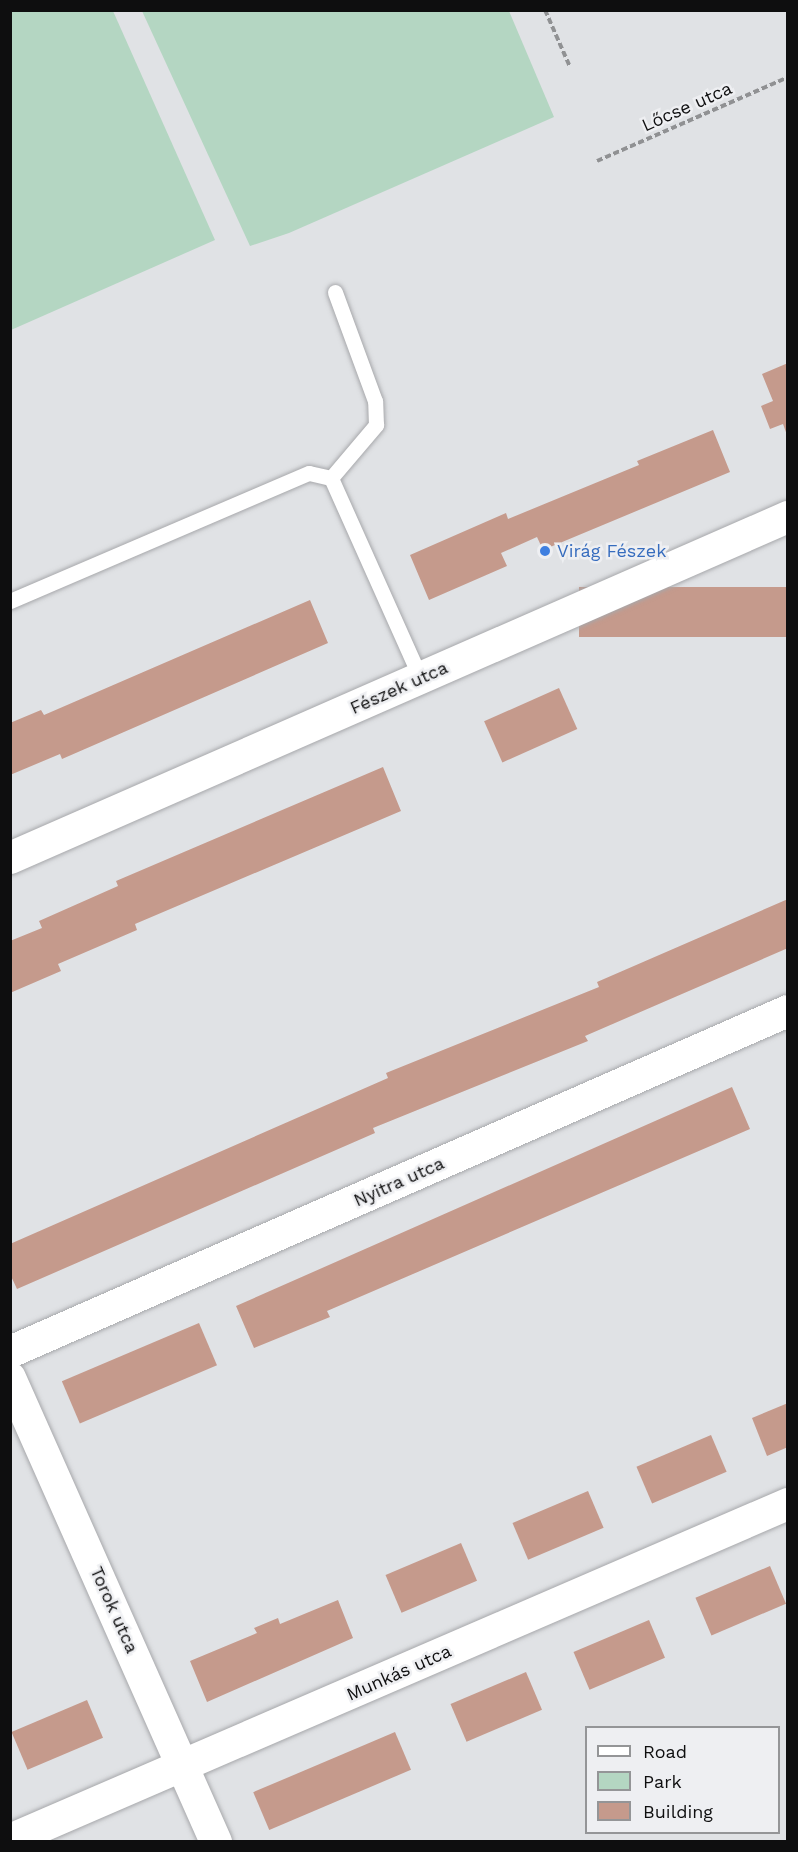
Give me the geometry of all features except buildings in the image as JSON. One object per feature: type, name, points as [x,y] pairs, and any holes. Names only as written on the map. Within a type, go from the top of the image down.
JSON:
[{"type":"street","name":"Fészek utca","points":[[10,858],[788,517]]},
{"type":"street","name":"Nyitra utca","points":[[10,1352],[788,1011]]},
{"type":"street","name":"Torok utca","points":[[10,1378],[216,1842]]},
{"type":"street","name":"Munkás utca","points":[[10,1840],[184,1767],[788,1504]]},
{"type":"lane","points":[[331,478],[376,425],[375,401],[335,292]]},
{"type":"lane","points":[[10,601],[288,478],[309,473],[331,478]]},
{"type":"lane","points":[[331,478],[421,679]]},
{"type":"path","points":[[545,10],[570,67]]},
{"type":"path","name":"Lőcse utca","points":[[597,161],[788,77]]},
{"type":"green space","points":[[11,10],[113,11],[215,240],[11,330]]},
{"type":"green space","points":[[142,11],[509,11],[554,117],[289,233],[250,246]]},
{"type":"place","name":"Virág Fészek","points":[[545,551]]}]
